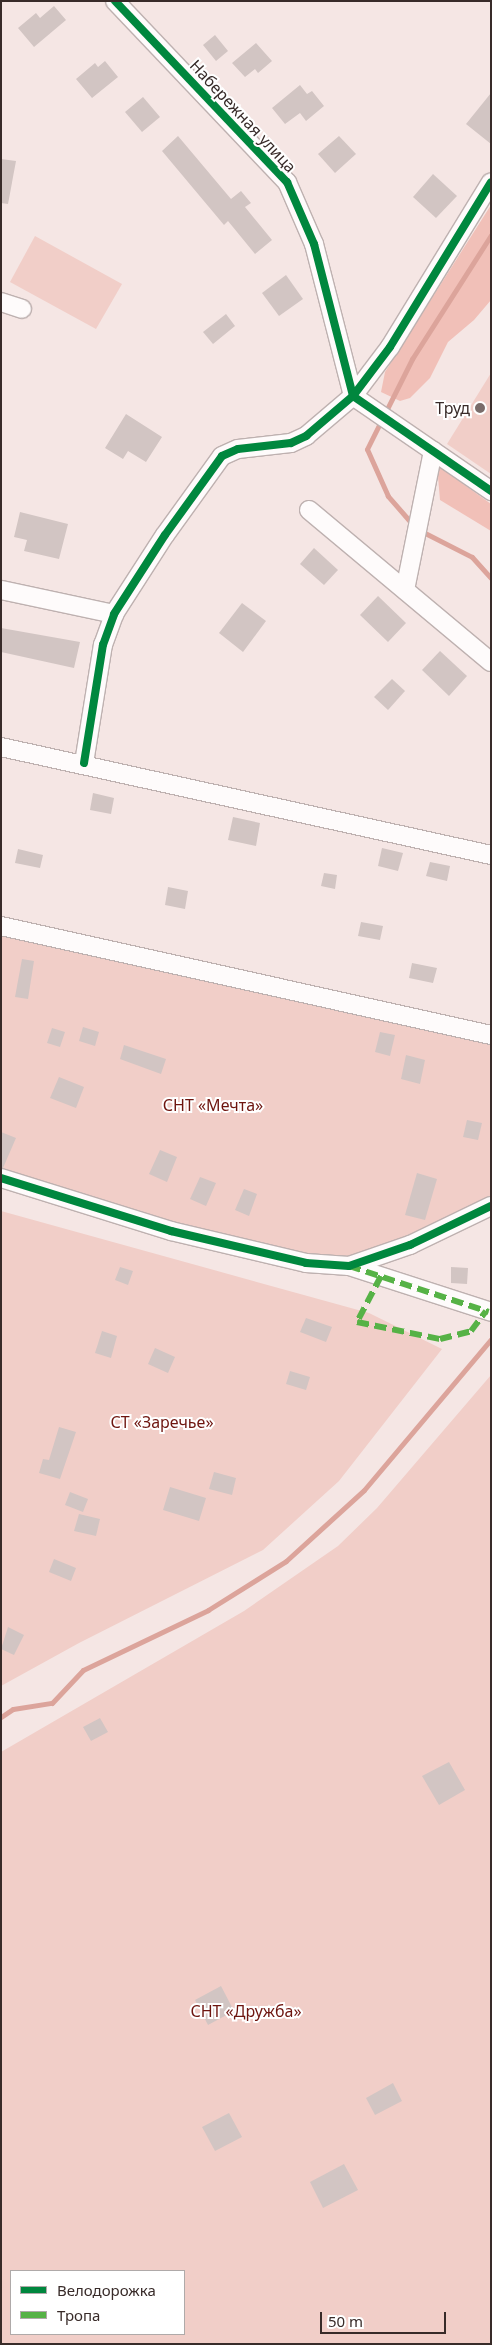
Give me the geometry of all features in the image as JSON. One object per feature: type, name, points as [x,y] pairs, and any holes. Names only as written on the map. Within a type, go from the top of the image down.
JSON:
[{"type":"street","name":"Набережная улица","points":[[116,1],[287,182],[314,244],[353,396]]},
{"type":"street","points":[[84,764],[103,645],[114,614],[165,535],[222,456],[238,449],[291,443],[306,436],[353,396],[390,347],[491,182]]},
{"type":"street","points":[[1,302],[22,309]]},
{"type":"street","points":[[353,396],[491,491]]},
{"type":"street","points":[[405,590],[433,451]]},
{"type":"street","points":[[309,510],[491,662]]},
{"type":"street","points":[[1,590],[114,614]]},
{"type":"street","points":[[1,747],[491,855]]},
{"type":"street","points":[[1,926],[491,1035]]},
{"type":"street","points":[[1,1178],[171,1231],[306,1262],[349,1266],[491,1312]]},
{"type":"street","points":[[349,1266],[410,1245],[491,1206]]},
{"type":"green space","points":[[35,236],[122,284],[96,329],[10,282]]},
{"type":"green space","name":"Труд","points":[[491,373],[491,474],[447,444]]},
{"type":"green space","name":"СНТ «Мечта»","points":[[1,932],[491,1038],[491,1200],[404,1241],[363,1256],[324,1257],[182,1228],[1,1176]]},
{"type":"green space","name":"СТ «Заречье»","points":[[1,1211],[369,1313],[442,1349],[339,1481],[263,1550],[79,1643],[1,1686]]},
{"type":"green space","name":"СНТ «Дружба»","points":[[491,1375],[491,2344],[1,2344],[1,1752],[244,1611],[338,1546],[377,1508]]},
{"type":"shaded area","points":[[491,205],[491,300],[474,320],[448,342],[430,378],[410,398],[400,401],[381,392],[385,372]]},
{"type":"shaded area","points":[[437,465],[491,504],[491,531],[440,500]]},
{"type":"building","points":[[54,6],[66,20],[34,47],[18,28],[36,13],[40,18]]},
{"type":"building","points":[[215,35],[228,51],[216,61],[203,45]]},
{"type":"building","points":[[256,43],[272,61],[258,73],[255,69],[245,77],[232,63]]},
{"type":"building","points":[[105,61],[118,77],[92,98],[76,79],[95,63],[98,67]]},
{"type":"building","points":[[300,85],[307,94],[312,91],[324,106],[306,121],[300,113],[285,124],[272,108]]},
{"type":"building","points":[[491,93],[491,144],[466,124]]},
{"type":"building","points":[[143,97],[160,117],[142,132],[125,112]]},
{"type":"building","points":[[178,136],[231,199],[241,191],[251,203],[245,207],[272,240],[255,254],[228,221],[224,225],[162,151]]},
{"type":"building","points":[[339,136],[356,154],[335,173],[318,154]]},
{"type":"building","points":[[1,159],[16,161],[8,204],[1,203]]},
{"type":"building","points":[[433,174],[457,196],[436,218],[413,197]]},
{"type":"building","points":[[286,275],[303,299],[279,316],[262,293]]},
{"type":"building","points":[[226,314],[235,326],[213,344],[203,332]]},
{"type":"building","points":[[126,414],[162,437],[146,462],[128,451],[123,459],[105,448]]},
{"type":"building","points":[[20,512],[68,524],[59,559],[24,551],[27,540],[14,537]]},
{"type":"building","points":[[314,548],[338,570],[324,585],[300,564]]},
{"type":"building","points":[[378,596],[406,623],[388,642],[360,615]]},
{"type":"building","points":[[242,603],[266,621],[243,652],[219,633]]},
{"type":"building","points":[[1,628],[80,642],[74,668],[1,652]]},
{"type":"building","points":[[440,651],[467,676],[449,696],[422,670]]},
{"type":"building","points":[[392,679],[405,691],[388,710],[374,697]]},
{"type":"building","points":[[93,793],[114,798],[111,814],[90,810]]},
{"type":"building","points":[[233,817],[260,823],[256,846],[228,840]]},
{"type":"building","points":[[382,848],[403,853],[398,871],[378,866]]},
{"type":"building","points":[[18,849],[43,855],[40,868],[15,863]]},
{"type":"building","points":[[430,862],[450,866],[447,881],[426,876]]},
{"type":"building","points":[[324,873],[337,875],[335,889],[321,886]]},
{"type":"building","points":[[168,887],[188,891],[185,909],[165,905]]},
{"type":"building","points":[[361,922],[383,926],[380,940],[358,936]]},
{"type":"building","points":[[22,959],[34,961],[28,999],[15,997]]},
{"type":"building","points":[[412,963],[437,968],[433,983],[409,978]]},
{"type":"building","points":[[83,1027],[99,1032],[95,1046],[79,1041]]},
{"type":"building","points":[[52,1028],[65,1032],[60,1047],[47,1043]]},
{"type":"building","points":[[380,1032],[395,1035],[390,1056],[375,1052]]},
{"type":"building","points":[[124,1045],[166,1059],[161,1074],[120,1059]]},
{"type":"building","points":[[406,1055],[425,1060],[420,1084],[401,1079]]},
{"type":"building","points":[[59,1077],[84,1087],[76,1108],[50,1098]]},
{"type":"building","points":[[467,1120],[482,1123],[478,1140],[463,1137]]},
{"type":"building","points":[[1,1132],[16,1138],[3,1168],[1,1168]]},
{"type":"building","points":[[160,1150],[177,1157],[167,1182],[149,1174]]},
{"type":"building","points":[[417,1173],[437,1179],[425,1220],[405,1215]]},
{"type":"building","points":[[200,1177],[216,1183],[206,1206],[190,1199]]},
{"type":"building","points":[[244,1189],[257,1194],[249,1216],[235,1210]]},
{"type":"building","points":[[120,1267],[133,1271],[128,1285],[115,1280]]},
{"type":"building","points":[[451,1267],[468,1268],[467,1284],[451,1283]]},
{"type":"building","points":[[306,1318],[332,1327],[326,1342],[300,1332]]},
{"type":"building","points":[[102,1331],[117,1336],[111,1358],[95,1353]]},
{"type":"building","points":[[155,1348],[175,1357],[168,1373],[148,1364]]},
{"type":"building","points":[[290,1371],[310,1377],[306,1390],[286,1384]]},
{"type":"building","points":[[59,1427],[76,1432],[60,1479],[39,1473],[43,1459],[49,1460]]},
{"type":"building","points":[[214,1472],[236,1478],[232,1495],[209,1489]]},
{"type":"building","points":[[170,1487],[206,1498],[199,1521],[163,1510]]},
{"type":"building","points":[[70,1492],[88,1499],[83,1512],[65,1505]]},
{"type":"building","points":[[79,1514],[100,1519],[96,1536],[74,1531]]},
{"type":"building","points":[[54,1559],[76,1568],[71,1581],[49,1572]]},
{"type":"building","points":[[8,1627],[24,1635],[14,1655],[1,1649]]},
{"type":"building","points":[[100,1718],[108,1732],[91,1741],[83,1727]]},
{"type":"building","points":[[449,1762],[465,1790],[439,1805],[422,1776]]},
{"type":"building","points":[[221,1986],[234,2011],[208,2025],[195,2000]]},
{"type":"building","points":[[393,2083],[402,2101],[375,2115],[366,2098]]},
{"type":"building","points":[[229,2113],[242,2137],[215,2151],[202,2127]]},
{"type":"building","points":[[344,2164],[358,2190],[323,2208],[310,2182]]},
{"type":"waterway","points":[[414,526],[388,496],[367,449],[412,359],[491,235]]},
{"type":"waterway","points":[[421,531],[472,557],[491,578]]},
{"type":"waterway","points":[[1,1717],[13,1709],[52,1703],[83,1670],[208,1610],[286,1561],[364,1490],[491,1339]]},
{"type":"marked path","points":[[349,1266],[489,1312]]},
{"type":"marked path","points":[[381,1276],[357,1322],[440,1339],[471,1331],[486,1311]]},
{"type":"cycle path","points":[[115,1],[287,182],[314,244],[353,396],[491,491]]},
{"type":"cycle path","points":[[84,763],[103,645],[114,614],[165,535],[222,456],[238,449],[291,443],[306,436],[353,396],[390,347],[491,182]]},
{"type":"cycle path","points":[[1,1178],[171,1231],[306,1263],[349,1266],[410,1245],[491,1206]]},
{"type":"place","name":"Труд","points":[[480,408]]}]
